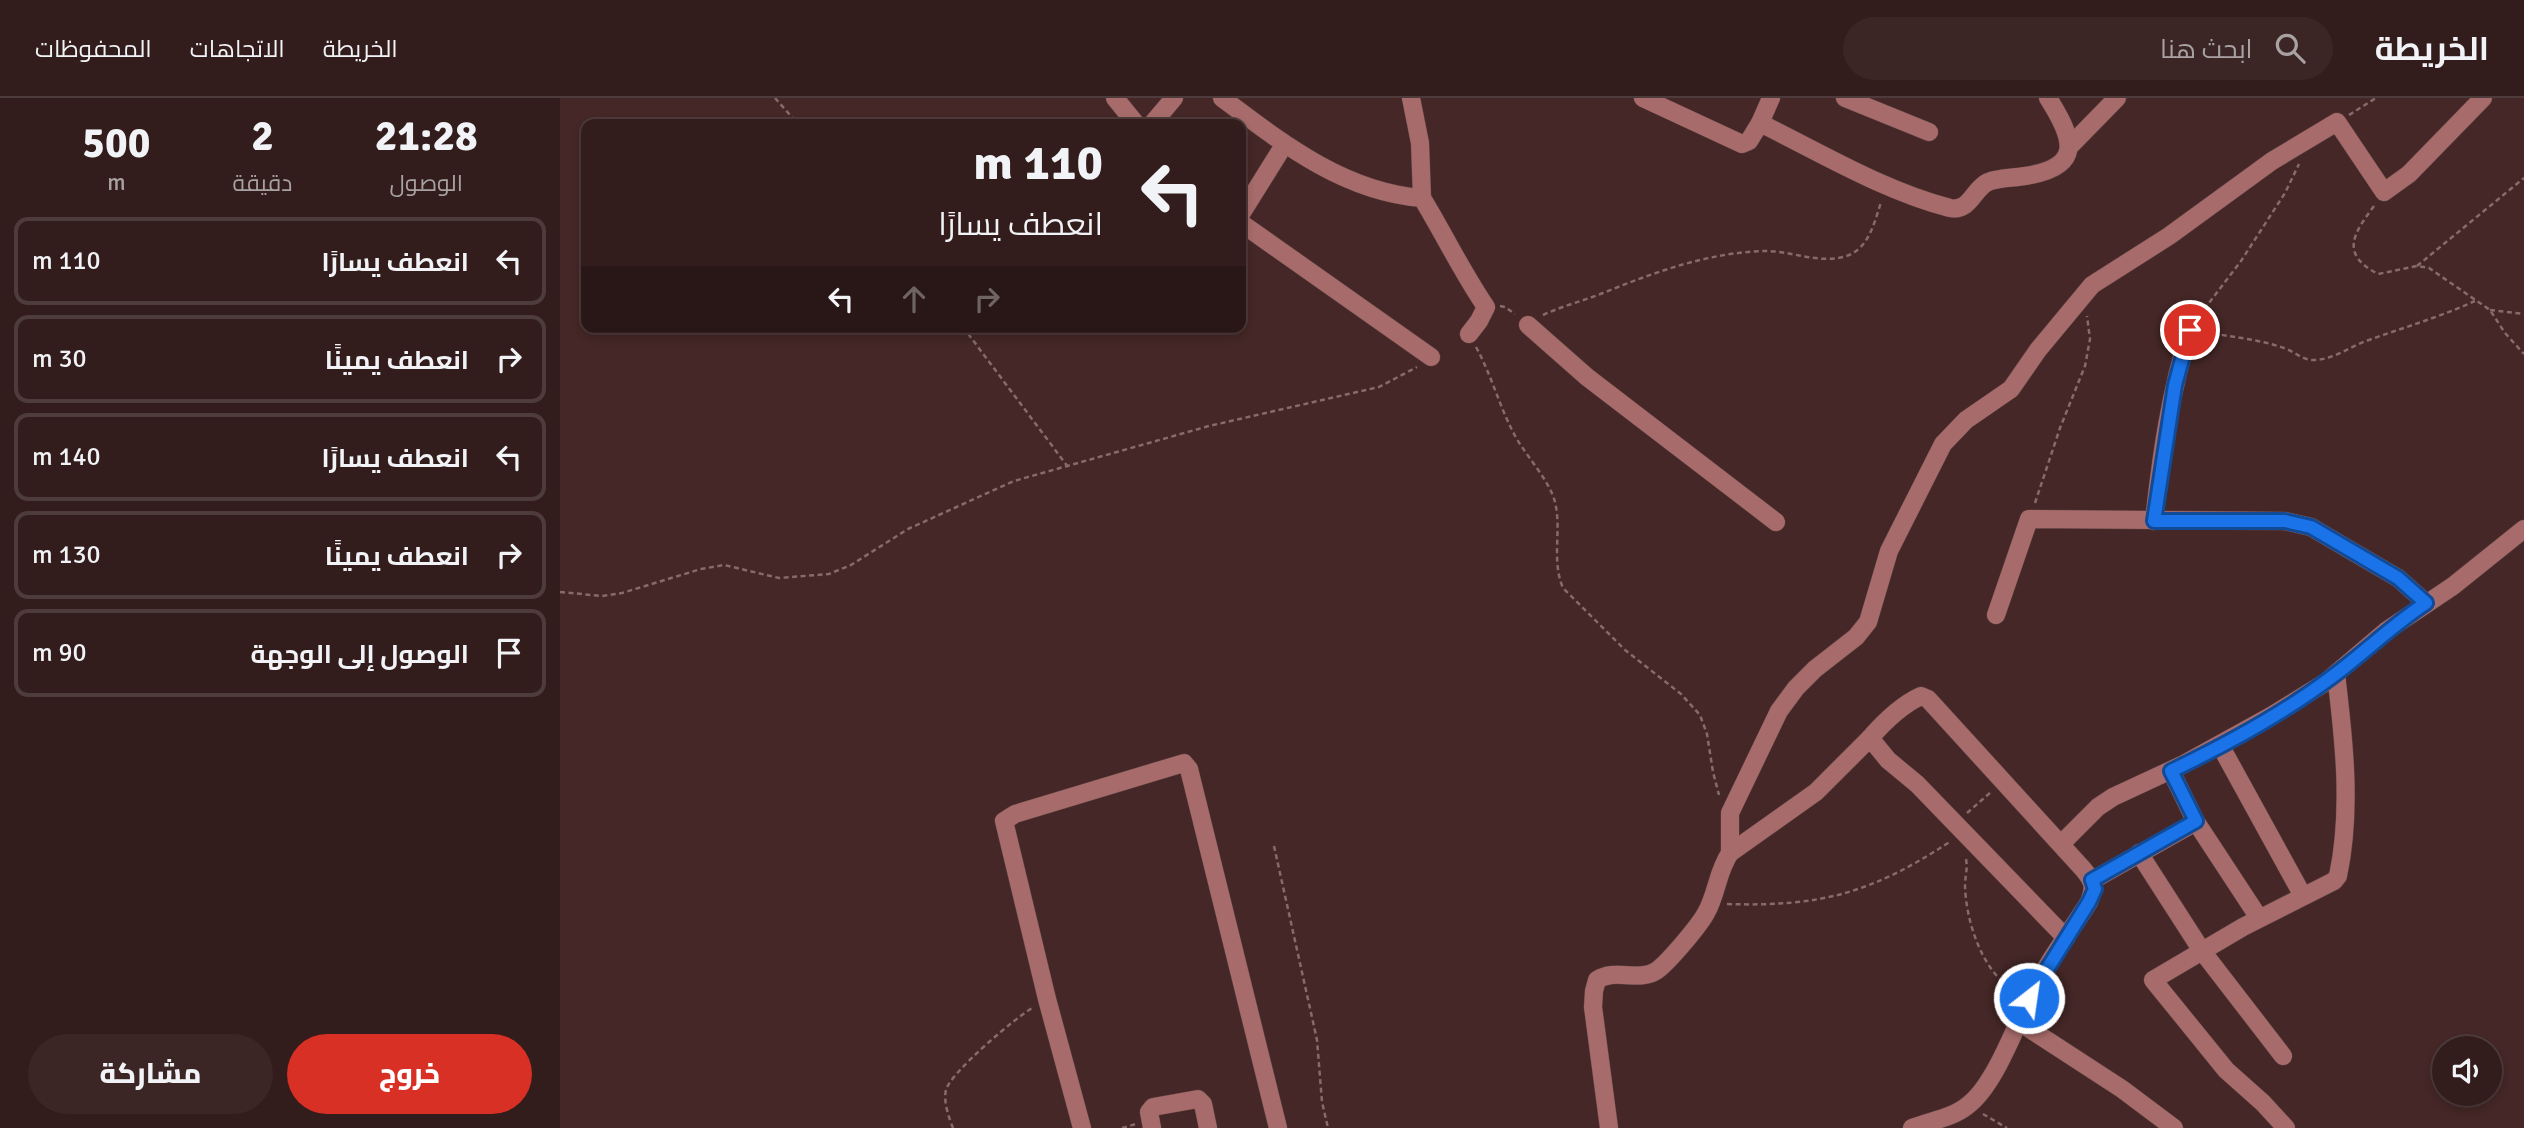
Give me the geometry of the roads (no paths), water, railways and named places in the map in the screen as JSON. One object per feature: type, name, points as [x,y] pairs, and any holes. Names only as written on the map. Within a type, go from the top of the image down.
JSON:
[{"type":"street","points":[[1115,98],[1132,119]]},
{"type":"street","points":[[1156,119],[1174,98]]},
{"type":"street","points":[[1222,98],[1284,145],[1310,161],[1354,181],[1396,195],[1422,198]]},
{"type":"street","points":[[1411,98],[1420,143],[1422,198],[1463,274],[1486,307],[1469,334]]},
{"type":"street","points":[[1643,98],[1742,144],[1749,141],[1771,98]]},
{"type":"street","points":[[1845,98],[1929,132]]},
{"type":"street","points":[[2048,98],[2066,131],[2070,146]]},
{"type":"street","points":[[1760,123],[1888,186],[1954,209],[1960,208],[1985,183],[2043,173],[2058,166],[2067,156],[2070,146],[2117,98]]},
{"type":"street","points":[[1730,853],[1730,813],[1779,711],[1815,669],[1856,637],[1868,622],[1889,551],[1942,444],[1980,409],[2011,389],[2031,359],[2092,285],[2169,236],[2272,161],[2337,122],[2384,192],[2409,174],[2483,98]]},
{"type":"street","points":[[1246,206],[1284,145]]},
{"type":"street","points":[[1246,226],[1432,356]]},
{"type":"street","points":[[1528,325],[1587,377],[1776,522]]},
{"type":"street","points":[[2154,521],[2174,388],[2190,330]]},
{"type":"street","points":[[1996,615],[2029,519],[2285,521],[2311,527],[2398,578],[2426,603]]},
{"type":"street","points":[[2061,844],[2098,807],[2113,797],[2220,745],[2336,674],[2386,631],[2453,586],[2524,529]]},
{"type":"street","points":[[2286,1128],[2226,1070],[2190,1023],[2153,983],[2154,979],[2259,918],[2334,881],[2338,876],[2346,816],[2342,726],[2336,674]]},
{"type":"street","points":[[1609,1128],[1593,1007],[1597,980],[1612,974],[1656,972],[1695,930],[1707,912],[1723,863],[1730,853],[1816,792],[1884,722],[1917,697],[1923,696],[2004,780],[2092,880],[2095,889],[2029,998],[2008,1045],[1981,1092],[1968,1106],[1912,1128]]},
{"type":"street","points":[[1870,738],[1888,760],[1917,785],[1956,837],[2066,938]]},
{"type":"street","points":[[2220,745],[2303,896]]},
{"type":"street","points":[[1082,1128],[1047,999],[1004,821],[1015,814],[1185,764],[1189,769],[1278,1128]]},
{"type":"street","points":[[2171,771],[2196,821],[2259,918]]},
{"type":"street","points":[[2092,880],[2196,821]]},
{"type":"street","points":[[2138,853],[2202,951],[2283,1056]]},
{"type":"street","points":[[2019,1021],[2122,1089],[2174,1128]]},
{"type":"street","points":[[1152,1128],[1149,1112],[1153,1107],[1198,1099],[1203,1104],[1208,1128]]}]
